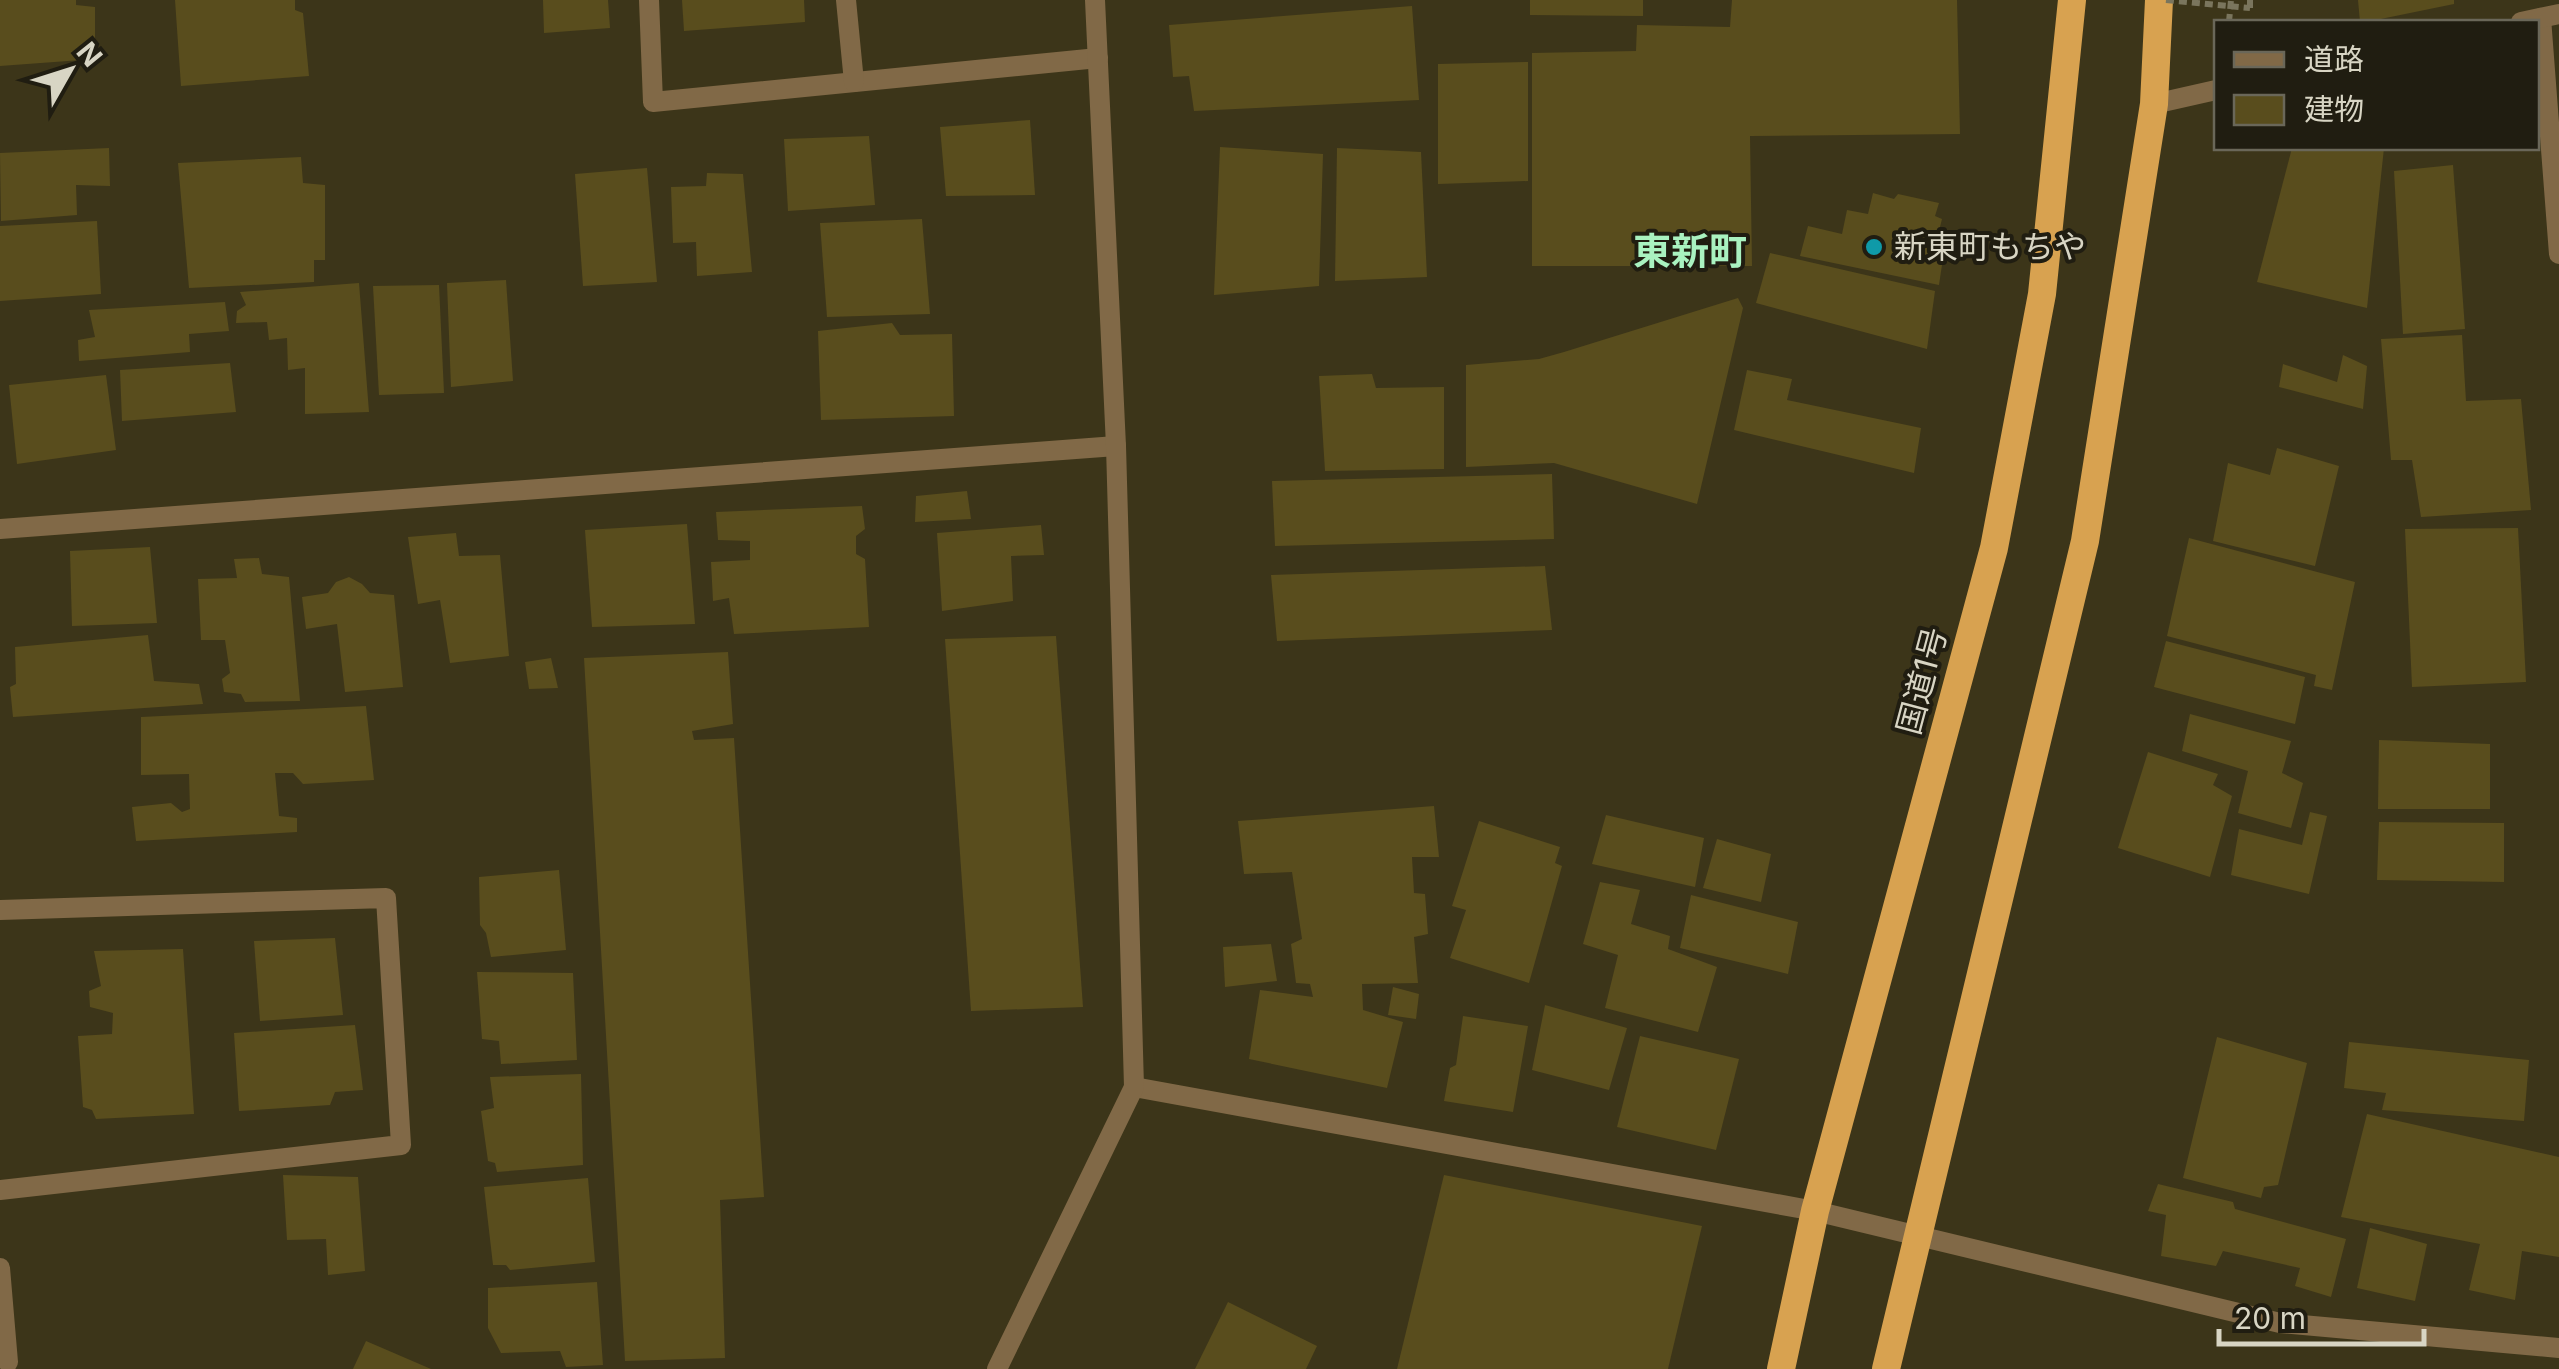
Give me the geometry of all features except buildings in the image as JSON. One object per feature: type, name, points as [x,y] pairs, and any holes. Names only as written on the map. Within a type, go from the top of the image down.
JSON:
[{"type":"highway","name":"国道1号","points":[[1781,1369],[1815,1211],[1994,548],[2042,294],[2072,0]]},
{"type":"highway","points":[[1886,1369],[2085,541],[2154,104],[2163,0]]},
{"type":"street","points":[[650,0],[653,102],[1098,58]]},
{"type":"street","points":[[846,0],[854,82]]},
{"type":"street","points":[[997,1369],[1134,1088],[1116,446],[1095,0]]},
{"type":"street","points":[[2540,18],[2559,254]]},
{"type":"street","points":[[2154,104],[2214,90]]},
{"type":"street","points":[[0,529],[1116,446]]},
{"type":"street","points":[[0,910],[386,898],[401,1145],[0,1190]]},
{"type":"street","points":[[1134,1088],[1815,1211],[2280,1323],[2559,1348]]},
{"type":"street","points":[[0,1268],[9,1364]]},
{"type":"path","points":[[2163,0],[2250,4]]},
{"type":"place","name":"新東町もちや","points":[[1874,247]]},
{"type":"district","name":"東新町","points":[[1690,252]]}]
